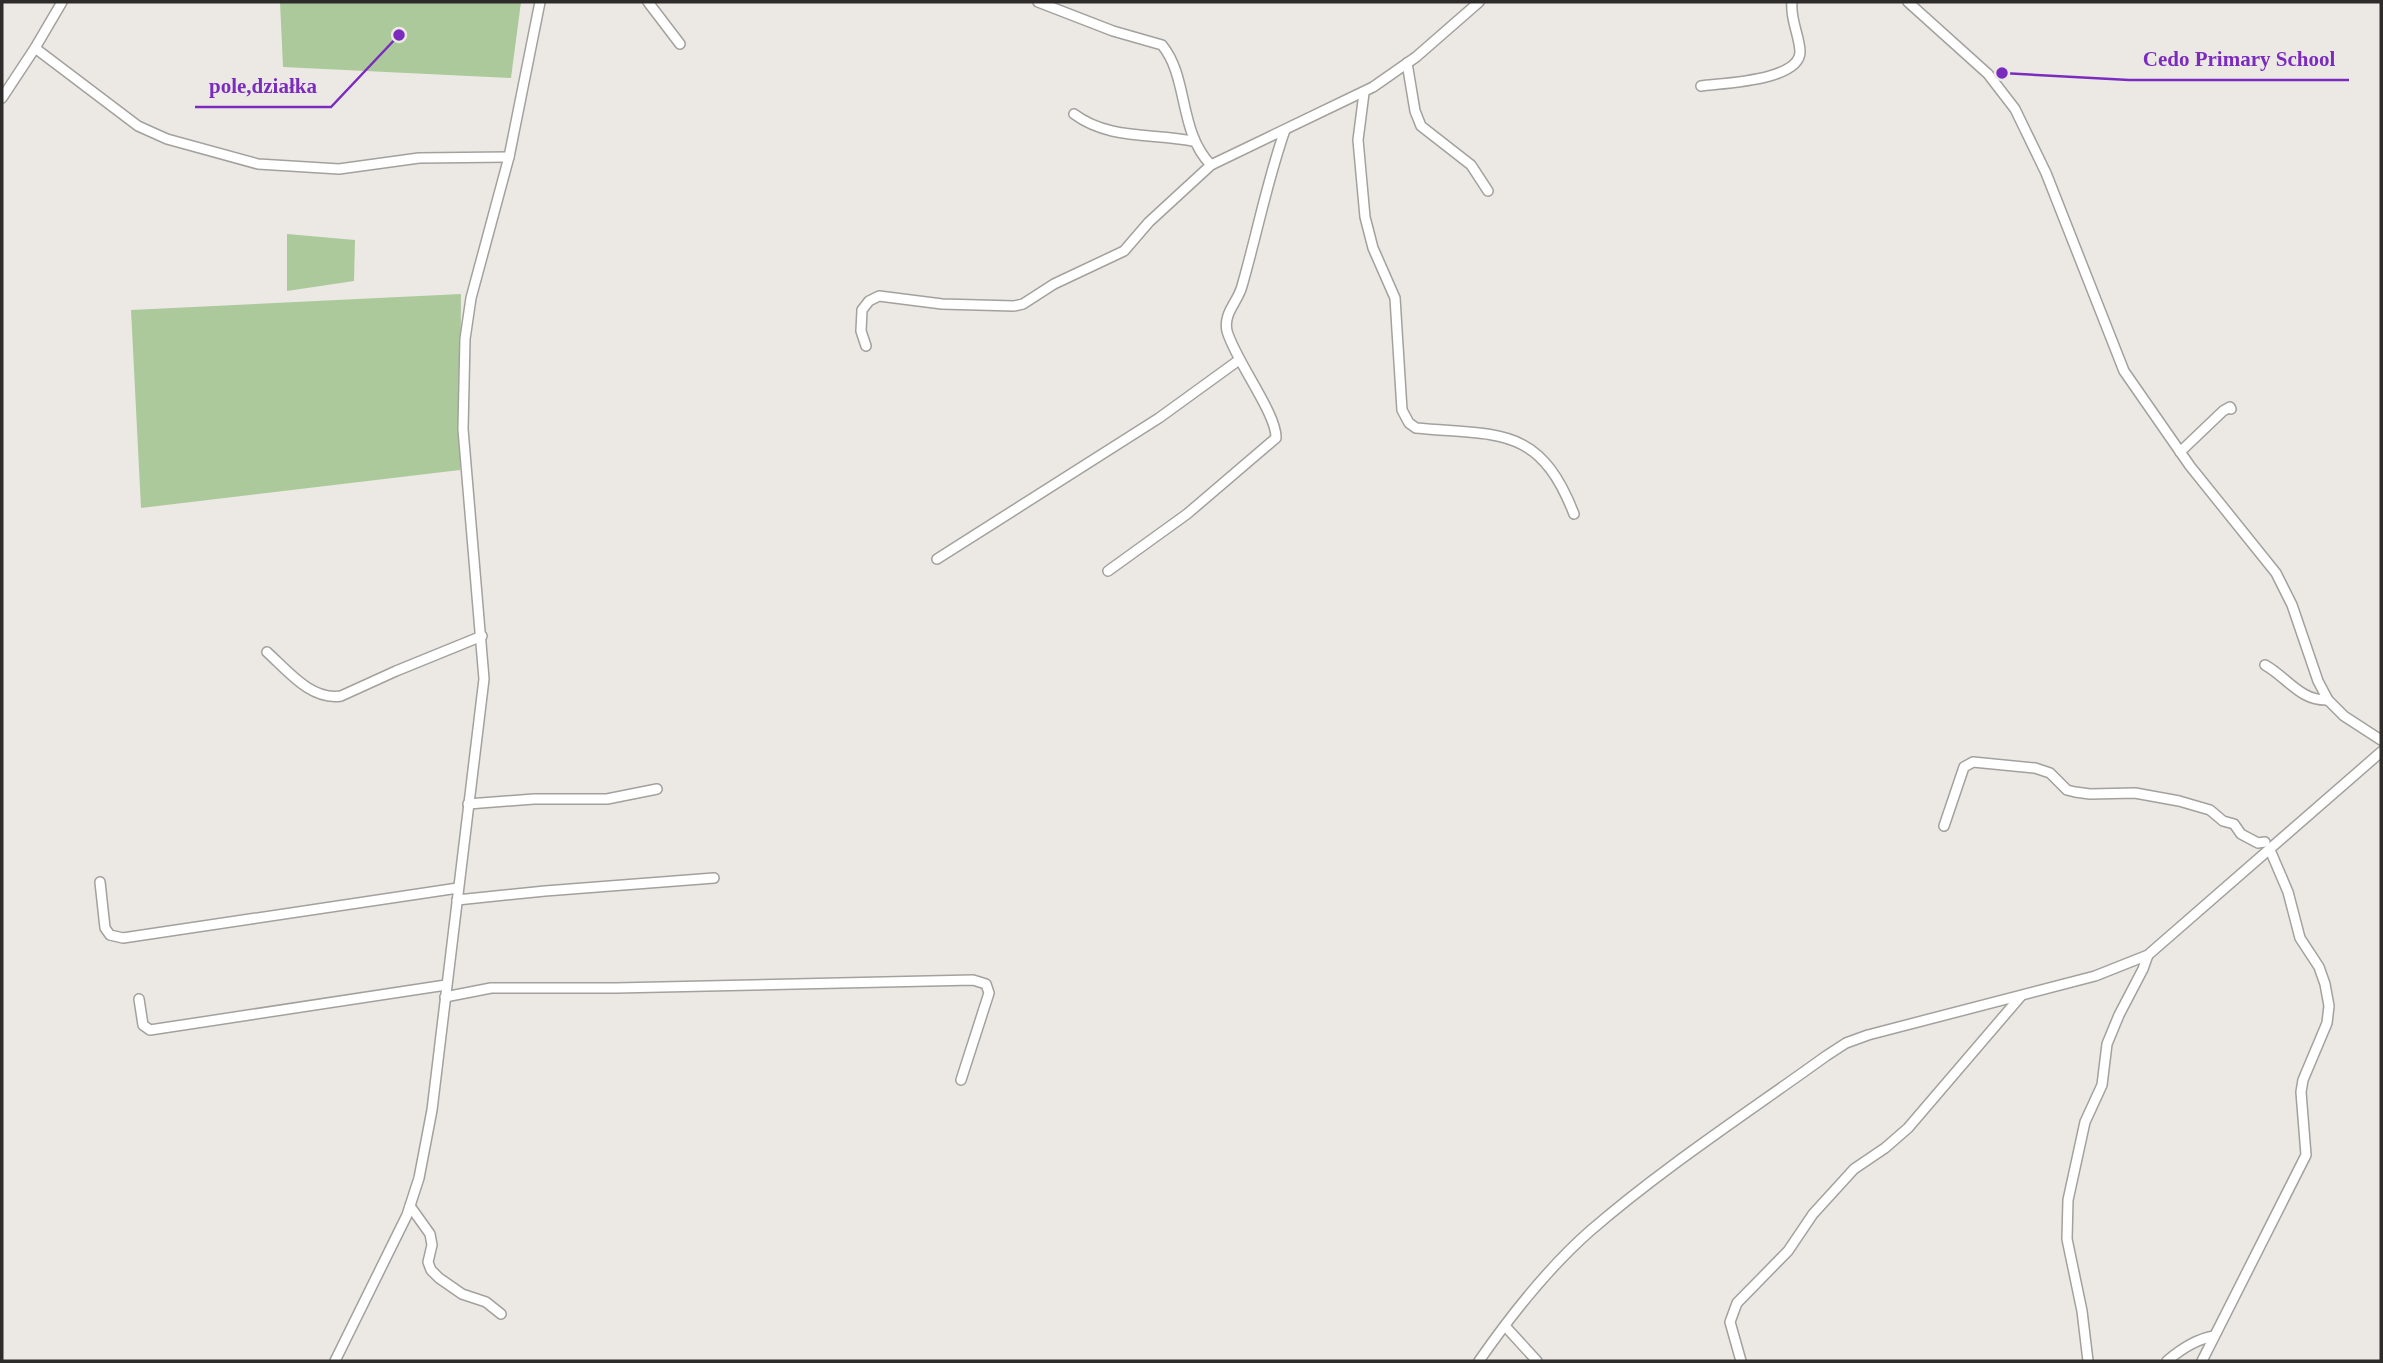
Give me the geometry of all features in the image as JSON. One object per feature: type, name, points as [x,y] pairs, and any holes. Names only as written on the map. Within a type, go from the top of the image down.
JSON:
[{"type":"street","points":[[2,97],[62,2]]},
{"type":"street","points":[[335,1361],[388,1257],[410,1206],[429,1130],[484,679],[464,429],[464,352],[471,298],[509,156],[540,2]]},
{"type":"street","points":[[648,2],[680,44]]},
{"type":"street","points":[[1038,2],[1113,31],[1162,45],[1173,66],[1194,141],[1211,166]]},
{"type":"street","points":[[866,346],[860,321],[862,310],[869,301],[879,296],[942,304],[1014,306],[1023,304],[1054,284],[1124,251],[1149,222],[1211,166],[1364,93],[1408,63],[1479,2]]},
{"type":"street","points":[[1701,86],[1769,76],[1795,64],[1800,50],[1792,2]]},
{"type":"street","points":[[1908,2],[1988,74],[2015,109],[2046,173],[2119,361],[2180,452],[2276,573],[2292,605],[2318,681],[2328,700],[2344,716],[2381,740]]},
{"type":"street","points":[[35,48],[130,121],[146,130],[213,153],[258,164],[339,169],[428,157],[509,156]]},
{"type":"street","points":[[1408,63],[1415,111],[1421,126],[1471,165],[1488,191]]},
{"type":"street","points":[[1364,93],[1358,140],[1361,196],[1373,248],[1395,298],[1397,352],[1404,416],[1416,428],[1497,434],[1518,441],[1542,459],[1556,474],[1574,514]]},
{"type":"street","points":[[1074,114],[1094,127],[1114,133],[1194,141]]},
{"type":"street","points":[[1108,571],[1187,514],[1276,438],[1272,420],[1239,360],[1228,333],[1227,318],[1241,292],[1268,180],[1285,130]]},
{"type":"street","points":[[937,559],[1159,418],[1239,360]]},
{"type":"street","points":[[2180,452],[2223,411],[2230,407],[2231,409]]},
{"type":"street","points":[[267,652],[313,692],[331,698],[482,636]]},
{"type":"street","points":[[2265,665],[2304,695],[2316,700],[2328,700]]},
{"type":"street","points":[[1479,1361],[1539,1284],[1589,1232],[1661,1174],[1826,1056],[1846,1043],[1868,1035],[2095,976],[2148,955],[2267,846],[2381,752]]},
{"type":"street","points":[[1944,826],[1964,767],[1973,762],[2035,768],[2050,773],[2067,790],[2075,792],[2135,793],[2179,801],[2210,810],[2223,821],[2234,824],[2241,834],[2267,846],[2288,892],[2300,938],[2319,967],[2325,984],[2329,1006],[2327,1023],[2303,1080],[2301,1092],[2306,1155],[2202,1361]]},
{"type":"street","points":[[468,804],[534,799],[613,799],[657,789]]},
{"type":"street","points":[[457,900],[714,878]]},
{"type":"street","points":[[100,882],[105,928],[110,935],[123,938],[458,888]]},
{"type":"street","points":[[2088,1361],[2082,1311],[2067,1239],[2068,1200],[2085,1122],[2102,1085],[2107,1044],[2148,955]]},
{"type":"street","points":[[445,997],[491,988],[639,988],[973,980],[986,984],[989,993],[961,1080]]},
{"type":"street","points":[[139,999],[143,1025],[150,1030],[446,985]]},
{"type":"street","points":[[1741,1361],[1730,1321],[1737,1303],[1788,1251],[1812,1214],[1854,1169],[1908,1128],[2023,994]]},
{"type":"street","points":[[410,1206],[430,1234],[432,1245],[428,1262],[431,1270],[462,1294],[486,1302],[501,1314]]},
{"type":"street","points":[[1505,1326],[1537,1361]]},
{"type":"street","points":[[2167,1361],[2189,1345],[2214,1336]]},
{"type":"green space","points":[[280,2],[521,2],[511,78],[283,67]]},
{"type":"green space","points":[[287,234],[355,240],[354,281],[287,291]]},
{"type":"green space","points":[[461,294],[460,470],[141,508],[131,310]]},
{"type":"place","name":"pole,działka","points":[[399,35]]},
{"type":"place","name":"Cedo Primary School","points":[[2002,73]]}]
